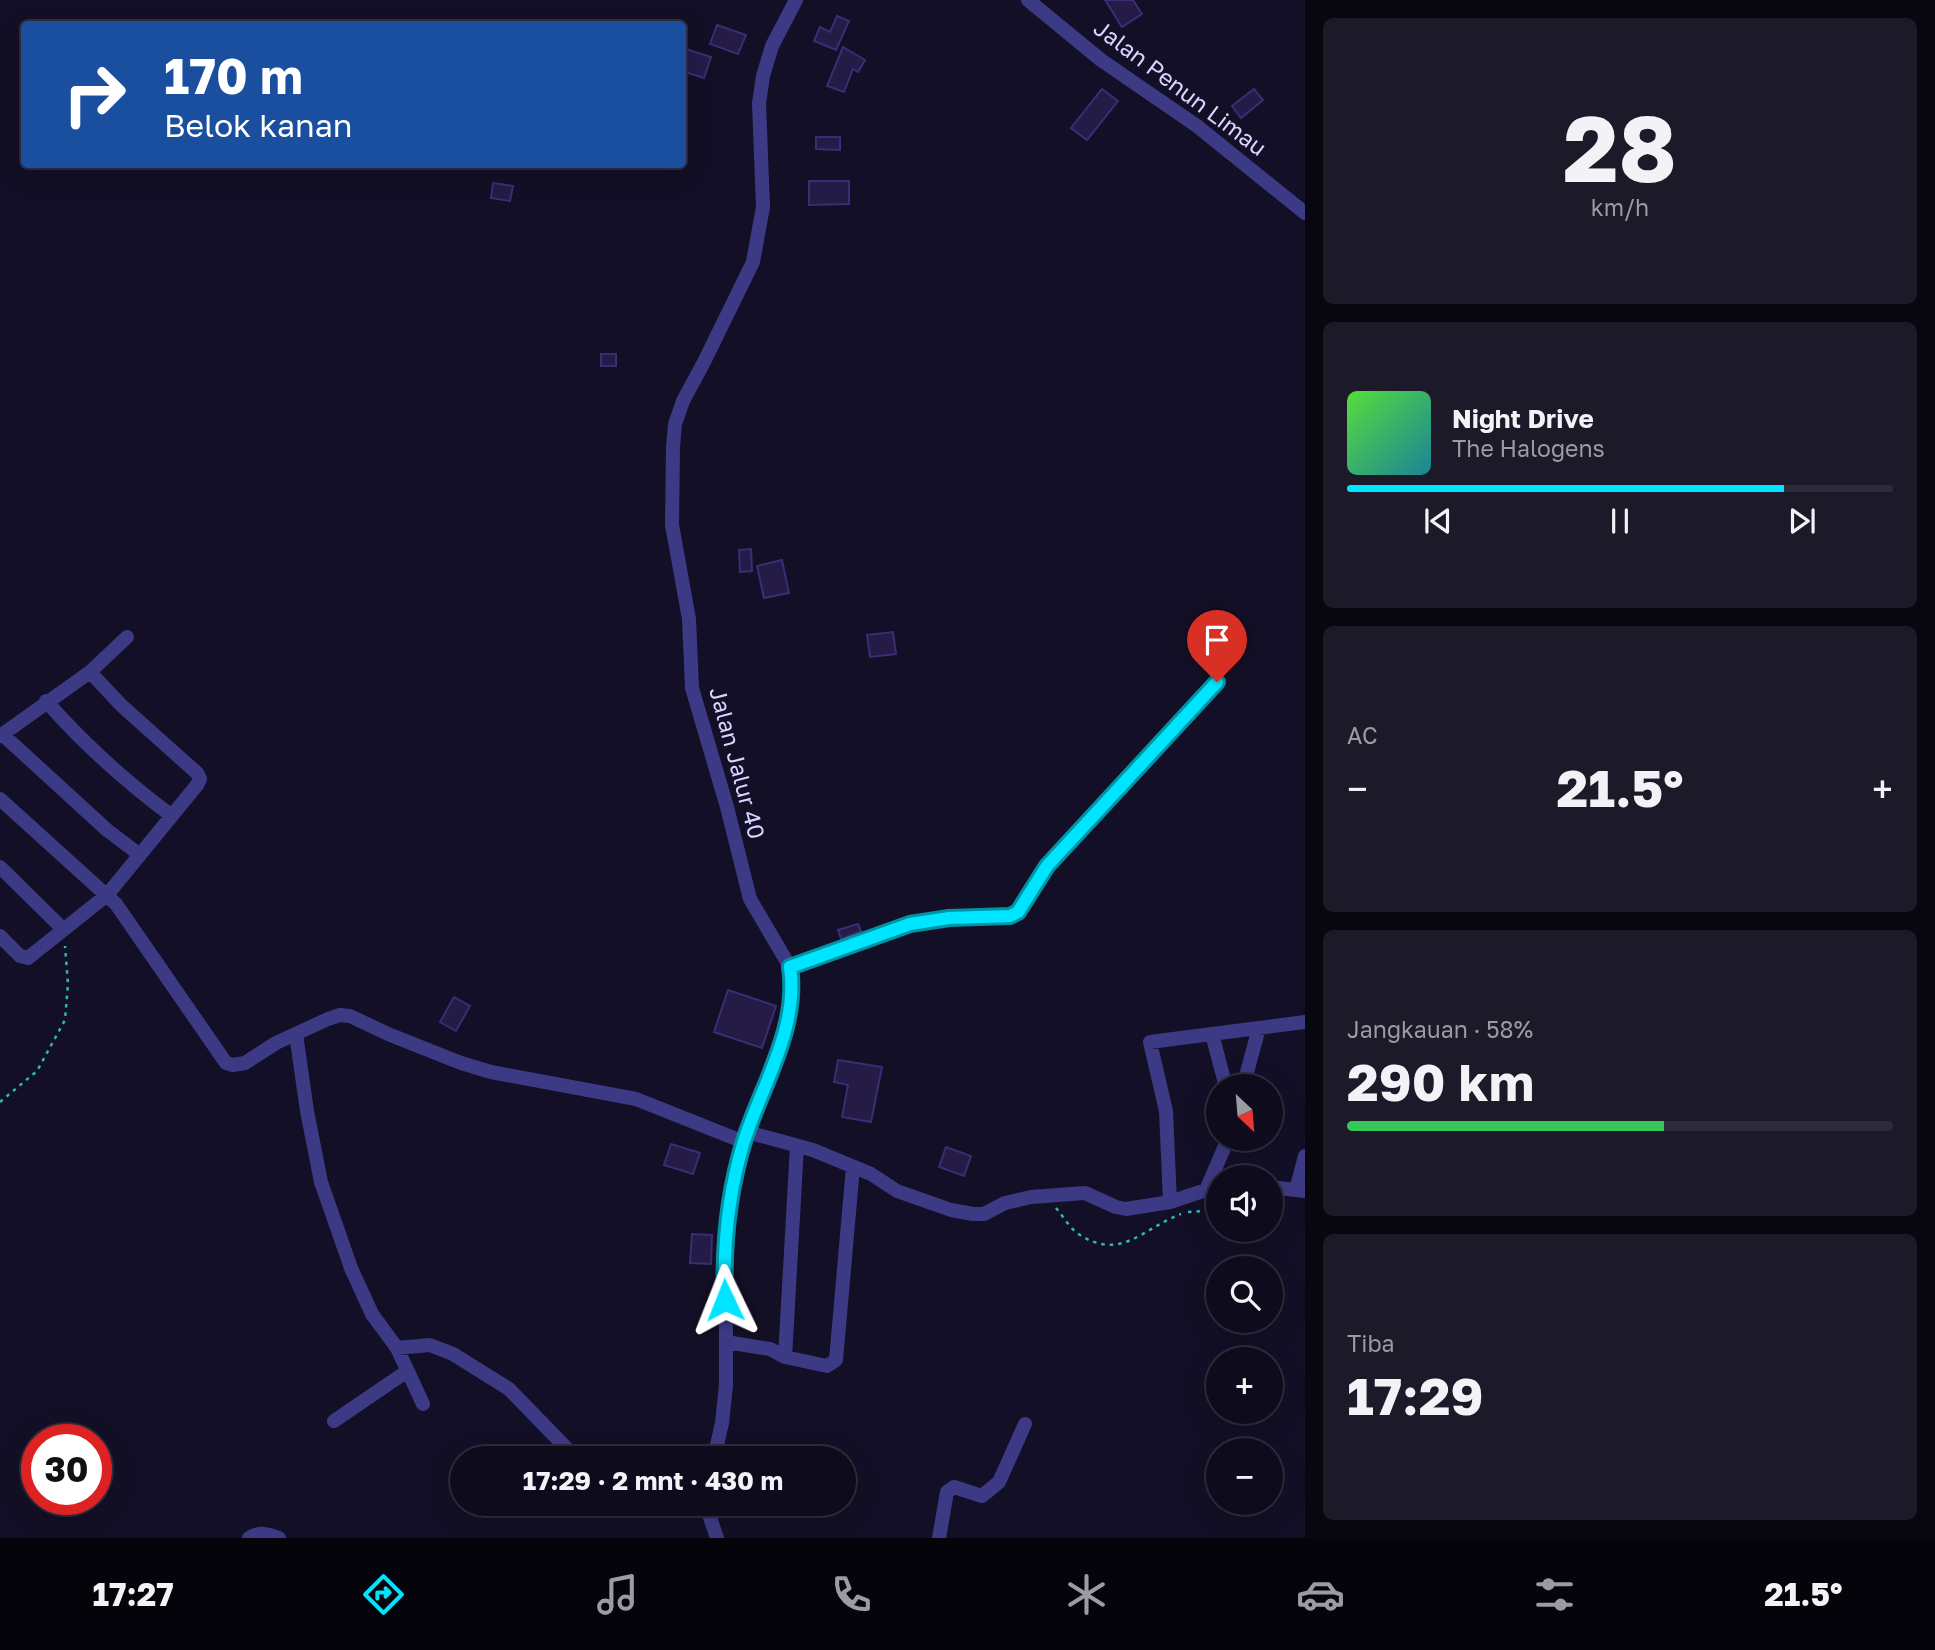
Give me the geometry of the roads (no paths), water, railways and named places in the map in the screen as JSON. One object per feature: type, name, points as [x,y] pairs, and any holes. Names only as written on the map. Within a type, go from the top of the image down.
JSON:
[{"type":"street","name":"Jalan Jalur 40","points":[[717,1446],[726,1385],[726,1227],[745,1137],[779,1049],[792,995],[790,967],[750,900],[727,807],[692,688],[689,619],[672,525],[675,424],[682,401],[711,350],[753,262],[763,206],[760,103],[763,76],[772,46],[796,0]]},
{"type":"street","name":"Jalan Penun Limau","points":[[1028,0],[1101,60],[1197,126],[1305,213]]},
{"type":"street","points":[[127,637],[90,672],[1,735],[107,831],[140,855]]},
{"type":"street","points":[[0,936],[20,956],[28,958],[107,895],[198,785],[200,779],[197,773],[122,706],[90,672]]},
{"type":"street","points":[[790,967],[910,924],[949,918],[1010,916],[1018,912],[1047,866],[1217,682]]},
{"type":"street","points":[[46,701],[105,762],[172,816]]},
{"type":"street","points":[[0,799],[116,904],[226,1063],[245,1063],[275,1043],[340,1015],[351,1016],[388,1034],[491,1072],[636,1099],[745,1137],[797,1146],[871,1174],[897,1191],[951,1210],[984,1214],[1005,1203],[1031,1197],[1085,1193],[1126,1209],[1170,1202],[1206,1191]]},
{"type":"street","points":[[0,867],[63,929]]},
{"type":"street","points":[[1170,1202],[1166,1111],[1150,1042],[1305,1022]]},
{"type":"street","points":[[1246,1074],[1259,1028]]},
{"type":"street","points":[[296,1034],[321,1182],[351,1268],[372,1314],[397,1348],[423,1404]]},
{"type":"street","points":[[1212,1034],[1223,1074]]},
{"type":"street","points":[[785,1357],[797,1146]]},
{"type":"street","points":[[1300,1190],[1305,1156]]},
{"type":"street","points":[[726,1342],[770,1349],[785,1357],[827,1366],[836,1360],[853,1167]]},
{"type":"street","points":[[397,1348],[430,1345],[453,1354],[509,1389],[564,1446]]},
{"type":"street","points":[[334,1421],[406,1372]]},
{"type":"street","points":[[939,1538],[947,1492],[954,1487],[982,1496],[999,1482],[1025,1424]]},
{"type":"street","points":[[709,1516],[717,1538]]},
{"type":"street","points":[[249,1538],[267,1534],[279,1538]]}]
